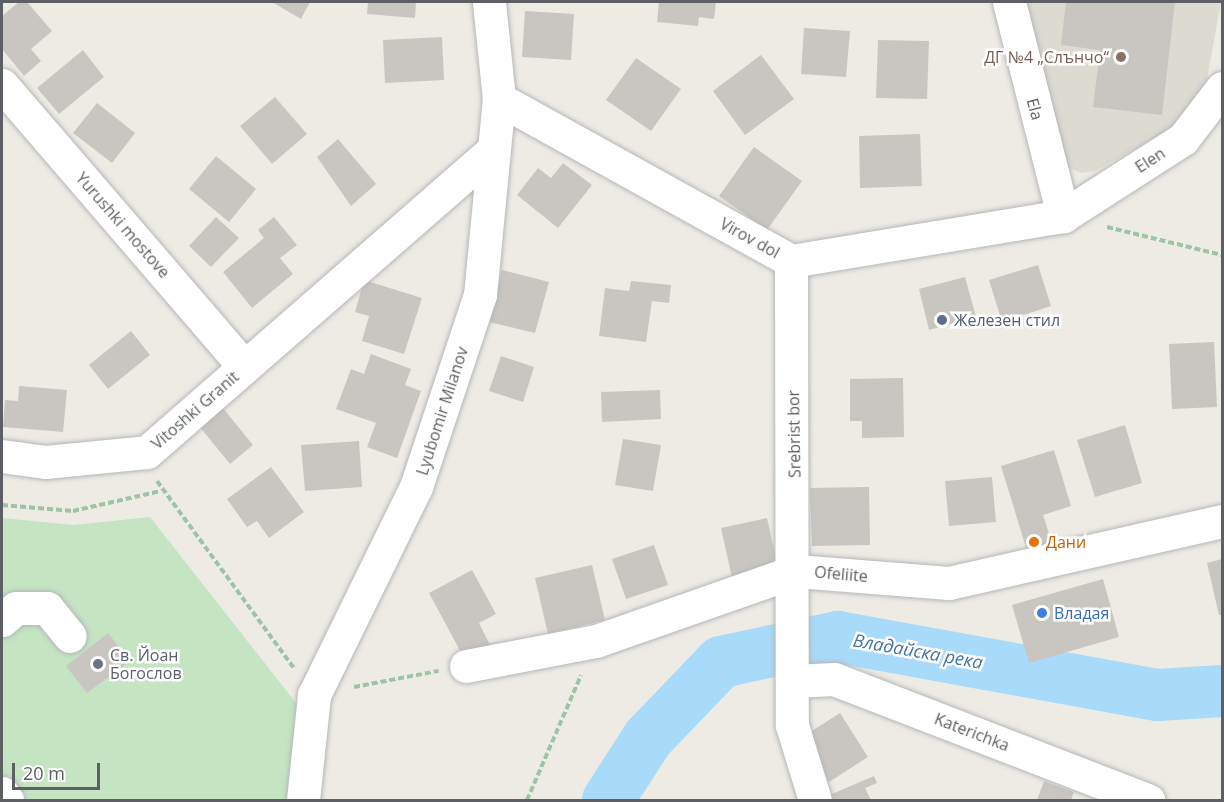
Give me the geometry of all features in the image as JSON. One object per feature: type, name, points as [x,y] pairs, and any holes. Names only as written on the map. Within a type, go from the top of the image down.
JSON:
[{"type":"street","name":"Lyubomir Milanov","points":[[303,801],[314,695],[416,488],[480,295],[491,152],[499,99],[489,2]]},
{"type":"street","name":"Ela","points":[[1009,2],[1063,216]]},
{"type":"street","name":"Yurushki mostove","points":[[2,85],[244,366]]},
{"type":"street","name":"Elen","points":[[1063,216],[1183,139],[1222,88]]},
{"type":"street","name":"Virov dol","points":[[499,99],[792,261],[1063,216]]},
{"type":"street","points":[[244,366],[491,152]]},
{"type":"street","name":"Srebrist bor","points":[[792,261],[796,570],[793,681]]},
{"type":"street","name":"Vitoshki Granit","points":[[2,456],[45,462],[147,452],[244,366]]},
{"type":"street","name":"Ofeliite","points":[[466,666],[596,641],[796,570],[949,583],[1222,521]]},
{"type":"street","points":[[2,620],[16,608],[46,608],[70,636]]},
{"type":"street","name":"Katerichka","points":[[793,681],[834,679],[1106,792],[1148,801]]},
{"type":"street","points":[[793,681],[792,725],[815,801]]},
{"type":"street","points":[[2,793],[7,801]]},
{"type":"path","points":[[1063,216],[1222,255]]},
{"type":"path","points":[[147,452],[161,491],[314,695],[466,666]]},
{"type":"path","points":[[2,505],[73,512],[161,491]]},
{"type":"path","points":[[527,801],[596,641]]},
{"type":"shaded area","name":"ДГ №4 „Слънчо“","points":[[1021,2],[1221,2],[1201,112],[1095,171],[1081,173],[1065,166]]},
{"type":"green space","points":[[150,517],[311,722],[303,800],[7,800],[2,793],[2,518],[74,525]]},
{"type":"building","points":[[19,2],[27,2],[52,31],[31,49],[41,61],[24,76],[2,49],[2,16]]},
{"type":"building","points":[[272,2],[310,2],[301,19]]},
{"type":"building","points":[[368,2],[416,2],[415,18],[367,14]]},
{"type":"building","points":[[659,2],[716,2],[714,19],[699,17],[698,26],[657,22]]},
{"type":"building","points":[[1066,2],[1175,2],[1162,115],[1093,107],[1100,50],[1061,45]]},
{"type":"building","points":[[525,11],[574,14],[571,60],[522,57]]},
{"type":"building","points":[[804,28],[850,31],[846,77],[801,74]]},
{"type":"building","points":[[442,37],[444,80],[385,83],[383,40]]},
{"type":"building","points":[[878,40],[929,41],[927,99],[876,98]]},
{"type":"building","points":[[83,50],[104,77],[59,114],[37,88]]},
{"type":"building","points":[[761,55],[794,99],[745,135],[713,91]]},
{"type":"building","points":[[636,58],[681,89],[651,131],[606,100]]},
{"type":"building","points":[[275,97],[307,134],[272,164],[240,126]]},
{"type":"building","points":[[97,103],[135,133],[112,163],[73,133]]},
{"type":"building","points":[[920,134],[922,186],[860,188],[859,136]]},
{"type":"building","points":[[338,139],[376,184],[351,206],[317,157]]},
{"type":"building","points":[[754,147],[802,181],[767,230],[719,196]]},
{"type":"building","points":[[216,156],[256,189],[229,222],[189,189]]},
{"type":"building","points":[[563,163],[592,185],[558,228],[517,195],[538,168],[551,178]]},
{"type":"building","points":[[216,217],[239,238],[211,267],[189,246]]},
{"type":"building","points":[[274,217],[297,245],[280,258],[293,274],[252,308],[223,272],[264,238],[258,230]]},
{"type":"building","points":[[1038,265],[1051,306],[1002,322],[989,280]]},
{"type":"building","points":[[502,270],[549,282],[535,333],[489,322]]},
{"type":"building","points":[[965,277],[976,317],[929,330],[919,289]]},
{"type":"building","points":[[364,280],[422,298],[404,354],[362,341],[369,316],[355,312]]},
{"type":"building","points":[[631,281],[671,285],[669,303],[652,301],[646,342],[599,336],[605,288],[629,291]]},
{"type":"building","points":[[131,331],[150,355],[108,389],[89,365]]},
{"type":"building","points":[[1214,342],[1217,407],[1172,409],[1169,344]]},
{"type":"building","points":[[371,354],[411,369],[405,385],[421,391],[397,458],[367,447],[376,423],[336,409],[351,369],[364,374]]},
{"type":"building","points":[[501,356],[534,367],[523,402],[489,391]]},
{"type":"building","points":[[903,378],[904,437],[862,438],[862,421],[850,421],[850,379]]},
{"type":"building","points":[[19,386],[67,390],[63,432],[3,427],[5,400],[18,401]]},
{"type":"building","points":[[660,390],[661,419],[602,422],[601,392]]},
{"type":"building","points":[[222,407],[253,445],[230,464],[199,426]]},
{"type":"building","points":[[1125,425],[1142,483],[1095,497],[1077,440]]},
{"type":"building","points":[[623,439],[661,445],[653,491],[615,485]]},
{"type":"building","points":[[359,441],[362,487],[305,491],[301,445]]},
{"type":"building","points":[[1054,450],[1071,506],[1043,515],[1053,546],[1028,554],[1001,466]]},
{"type":"building","points":[[271,467],[304,512],[269,538],[257,521],[247,527],[227,499]]},
{"type":"building","points":[[992,477],[996,522],[949,526],[945,481]]},
{"type":"building","points":[[869,487],[870,545],[812,546],[810,488]]},
{"type":"building","points":[[767,518],[779,572],[733,582],[721,528]]},
{"type":"building","points":[[654,545],[668,585],[626,599],[612,559]]},
{"type":"building","points":[[1222,559],[1222,615],[1219,615],[1207,563]]},
{"type":"building","points":[[592,565],[605,620],[548,634],[535,578]]},
{"type":"building","points":[[472,570],[496,614],[479,623],[490,645],[464,658],[429,593]]},
{"type":"building","points":[[1103,579],[1119,637],[1029,663],[1012,605]]},
{"type":"building","name":"Св. Йоан Богослов","points":[[108,633],[130,661],[87,693],[66,666]]},
{"type":"building","points":[[840,713],[868,757],[829,782],[801,738]]},
{"type":"building","points":[[874,776],[877,783],[865,788],[871,800],[818,800]]},
{"type":"building","points":[[1044,781],[1074,792],[1071,800],[1037,800]]},
{"type":"waterway","name":"Владайска река","points":[[608,800],[648,738],[721,662],[838,637],[1158,695],[1222,691]]},
{"type":"place","name":"ДГ №4 „Слънчо“","points":[[1121,57]]},
{"type":"place","name":"Железен стил","points":[[942,320]]},
{"type":"place","name":"Дани","points":[[1034,542]]},
{"type":"place","name":"Владая","points":[[1042,613]]},
{"type":"place","name":"Св. Йоан Богослов","points":[[98,664]]}]
